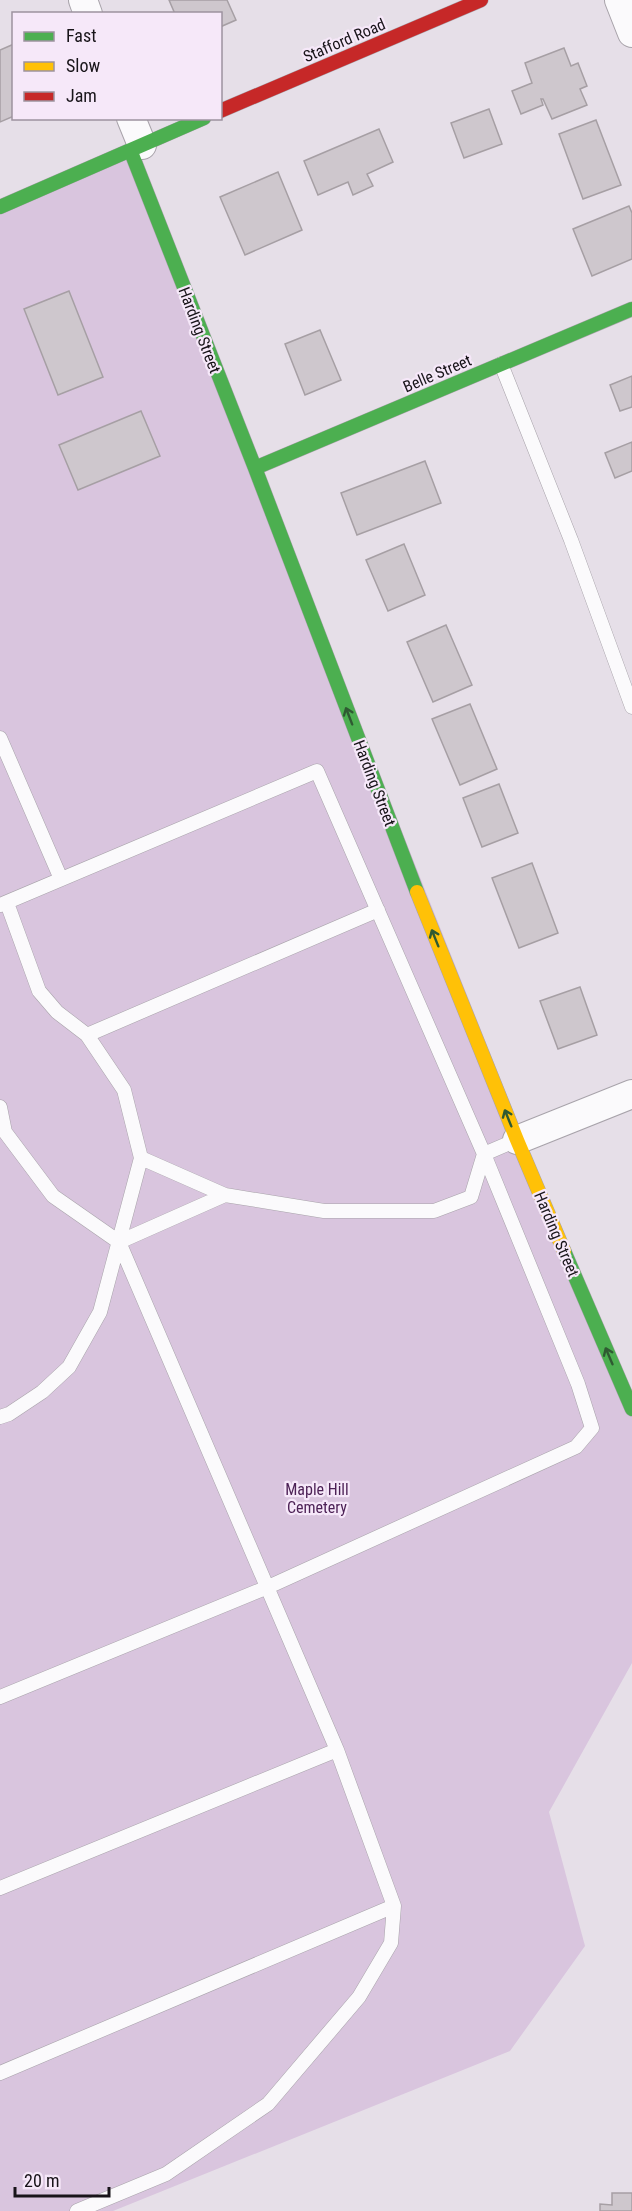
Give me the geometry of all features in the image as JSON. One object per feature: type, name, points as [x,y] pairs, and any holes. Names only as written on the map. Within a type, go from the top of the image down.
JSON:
[{"type":"street","name":"Stafford Road","points":[[222,110],[481,0]]},
{"type":"street","points":[[619,0],[632,33]]},
{"type":"street","name":"Harding Street","points":[[131,120],[136,148],[255,468],[424,910],[517,1140],[632,1409]]},
{"type":"street","points":[[0,207],[199,120]]},
{"type":"street","name":"Belle Street","points":[[255,468],[632,309]]},
{"type":"street","points":[[517,1140],[632,1094]]},
{"type":"lane","points":[[501,364],[571,540],[632,707]]},
{"type":"lane","points":[[0,738],[61,879]]},
{"type":"lane","points":[[0,1417],[9,1414],[42,1392],[69,1367],[100,1312],[141,1158],[124,1090],[87,1035],[57,1012],[39,991],[3,904],[317,771],[484,1154],[578,1384],[592,1428],[576,1448],[268,1587],[0,1697]]},
{"type":"lane","points":[[87,1035],[378,910]]},
{"type":"lane","points":[[0,1107],[5,1132],[53,1196],[119,1242],[337,1750],[394,1905],[391,1943],[359,1997],[268,2104],[166,2174],[76,2211]]},
{"type":"lane","points":[[484,1154],[517,1140]]},
{"type":"lane","points":[[141,1158],[225,1195],[324,1211],[434,1211],[471,1197],[484,1154]]},
{"type":"lane","points":[[119,1242],[225,1195]]},
{"type":"lane","points":[[0,1888],[337,1750]]},
{"type":"lane","points":[[0,2073],[394,1905]]},
{"type":"green space","name":"Maple Hill Cemetery","points":[[131,152],[632,1409],[632,1663],[549,1812],[585,1946],[510,2051],[113,2211],[0,2211],[0,207]]},
{"type":"building","points":[[169,0],[227,0],[236,20],[222,26],[222,12],[174,12]]},
{"type":"building","points":[[12,45],[12,117],[0,122],[0,50]]},
{"type":"building","points":[[564,48],[571,66],[578,63],[587,86],[580,89],[587,105],[552,119],[541,99],[543,105],[521,114],[512,91],[532,83],[525,63]]},
{"type":"building","points":[[489,109],[502,144],[464,158],[451,123]]},
{"type":"building","points":[[596,120],[621,185],[583,199],[559,134]]},
{"type":"building","points":[[379,129],[393,162],[367,174],[373,186],[353,195],[348,182],[318,195],[304,161]]},
{"type":"building","points":[[278,172],[302,230],[245,255],[220,197]]},
{"type":"building","points":[[629,206],[632,213],[632,259],[592,276],[573,229]]},
{"type":"building","points":[[69,291],[103,377],[58,395],[24,309]]},
{"type":"building","points":[[320,330],[341,380],[305,395],[285,344]]},
{"type":"building","points":[[632,376],[632,407],[620,411],[610,385]]},
{"type":"building","points":[[141,411],[160,456],[78,490],[59,445]]},
{"type":"building","points":[[632,442],[632,471],[615,478],[605,453]]},
{"type":"building","points":[[425,461],[441,503],[357,535],[341,493]]},
{"type":"building","points":[[404,544],[425,595],[388,611],[366,560]]},
{"type":"building","points":[[446,625],[472,685],[433,702],[407,642]]},
{"type":"building","points":[[470,704],[497,769],[460,785],[432,719]]},
{"type":"building","points":[[499,784],[518,833],[482,847],[463,798]]},
{"type":"building","points":[[532,863],[558,933],[519,948],[492,878]]},
{"type":"building","points":[[580,987],[597,1035],[558,1049],[540,1001]]},
{"type":"building","points":[[612,2193],[632,2193],[632,2211],[600,2211],[600,2204],[612,2205]]},
{"type":"traffic: fast","points":[[0,207],[199,120]]},
{"type":"traffic: fast","points":[[131,152],[417,892]]},
{"type":"traffic: fast","points":[[255,468],[632,309]]},
{"type":"traffic: fast","points":[[564,1251],[632,1409]]},
{"type":"traffic: slow","points":[[417,892],[564,1251]]},
{"type":"traffic: jam","points":[[222,110],[481,0]]}]
